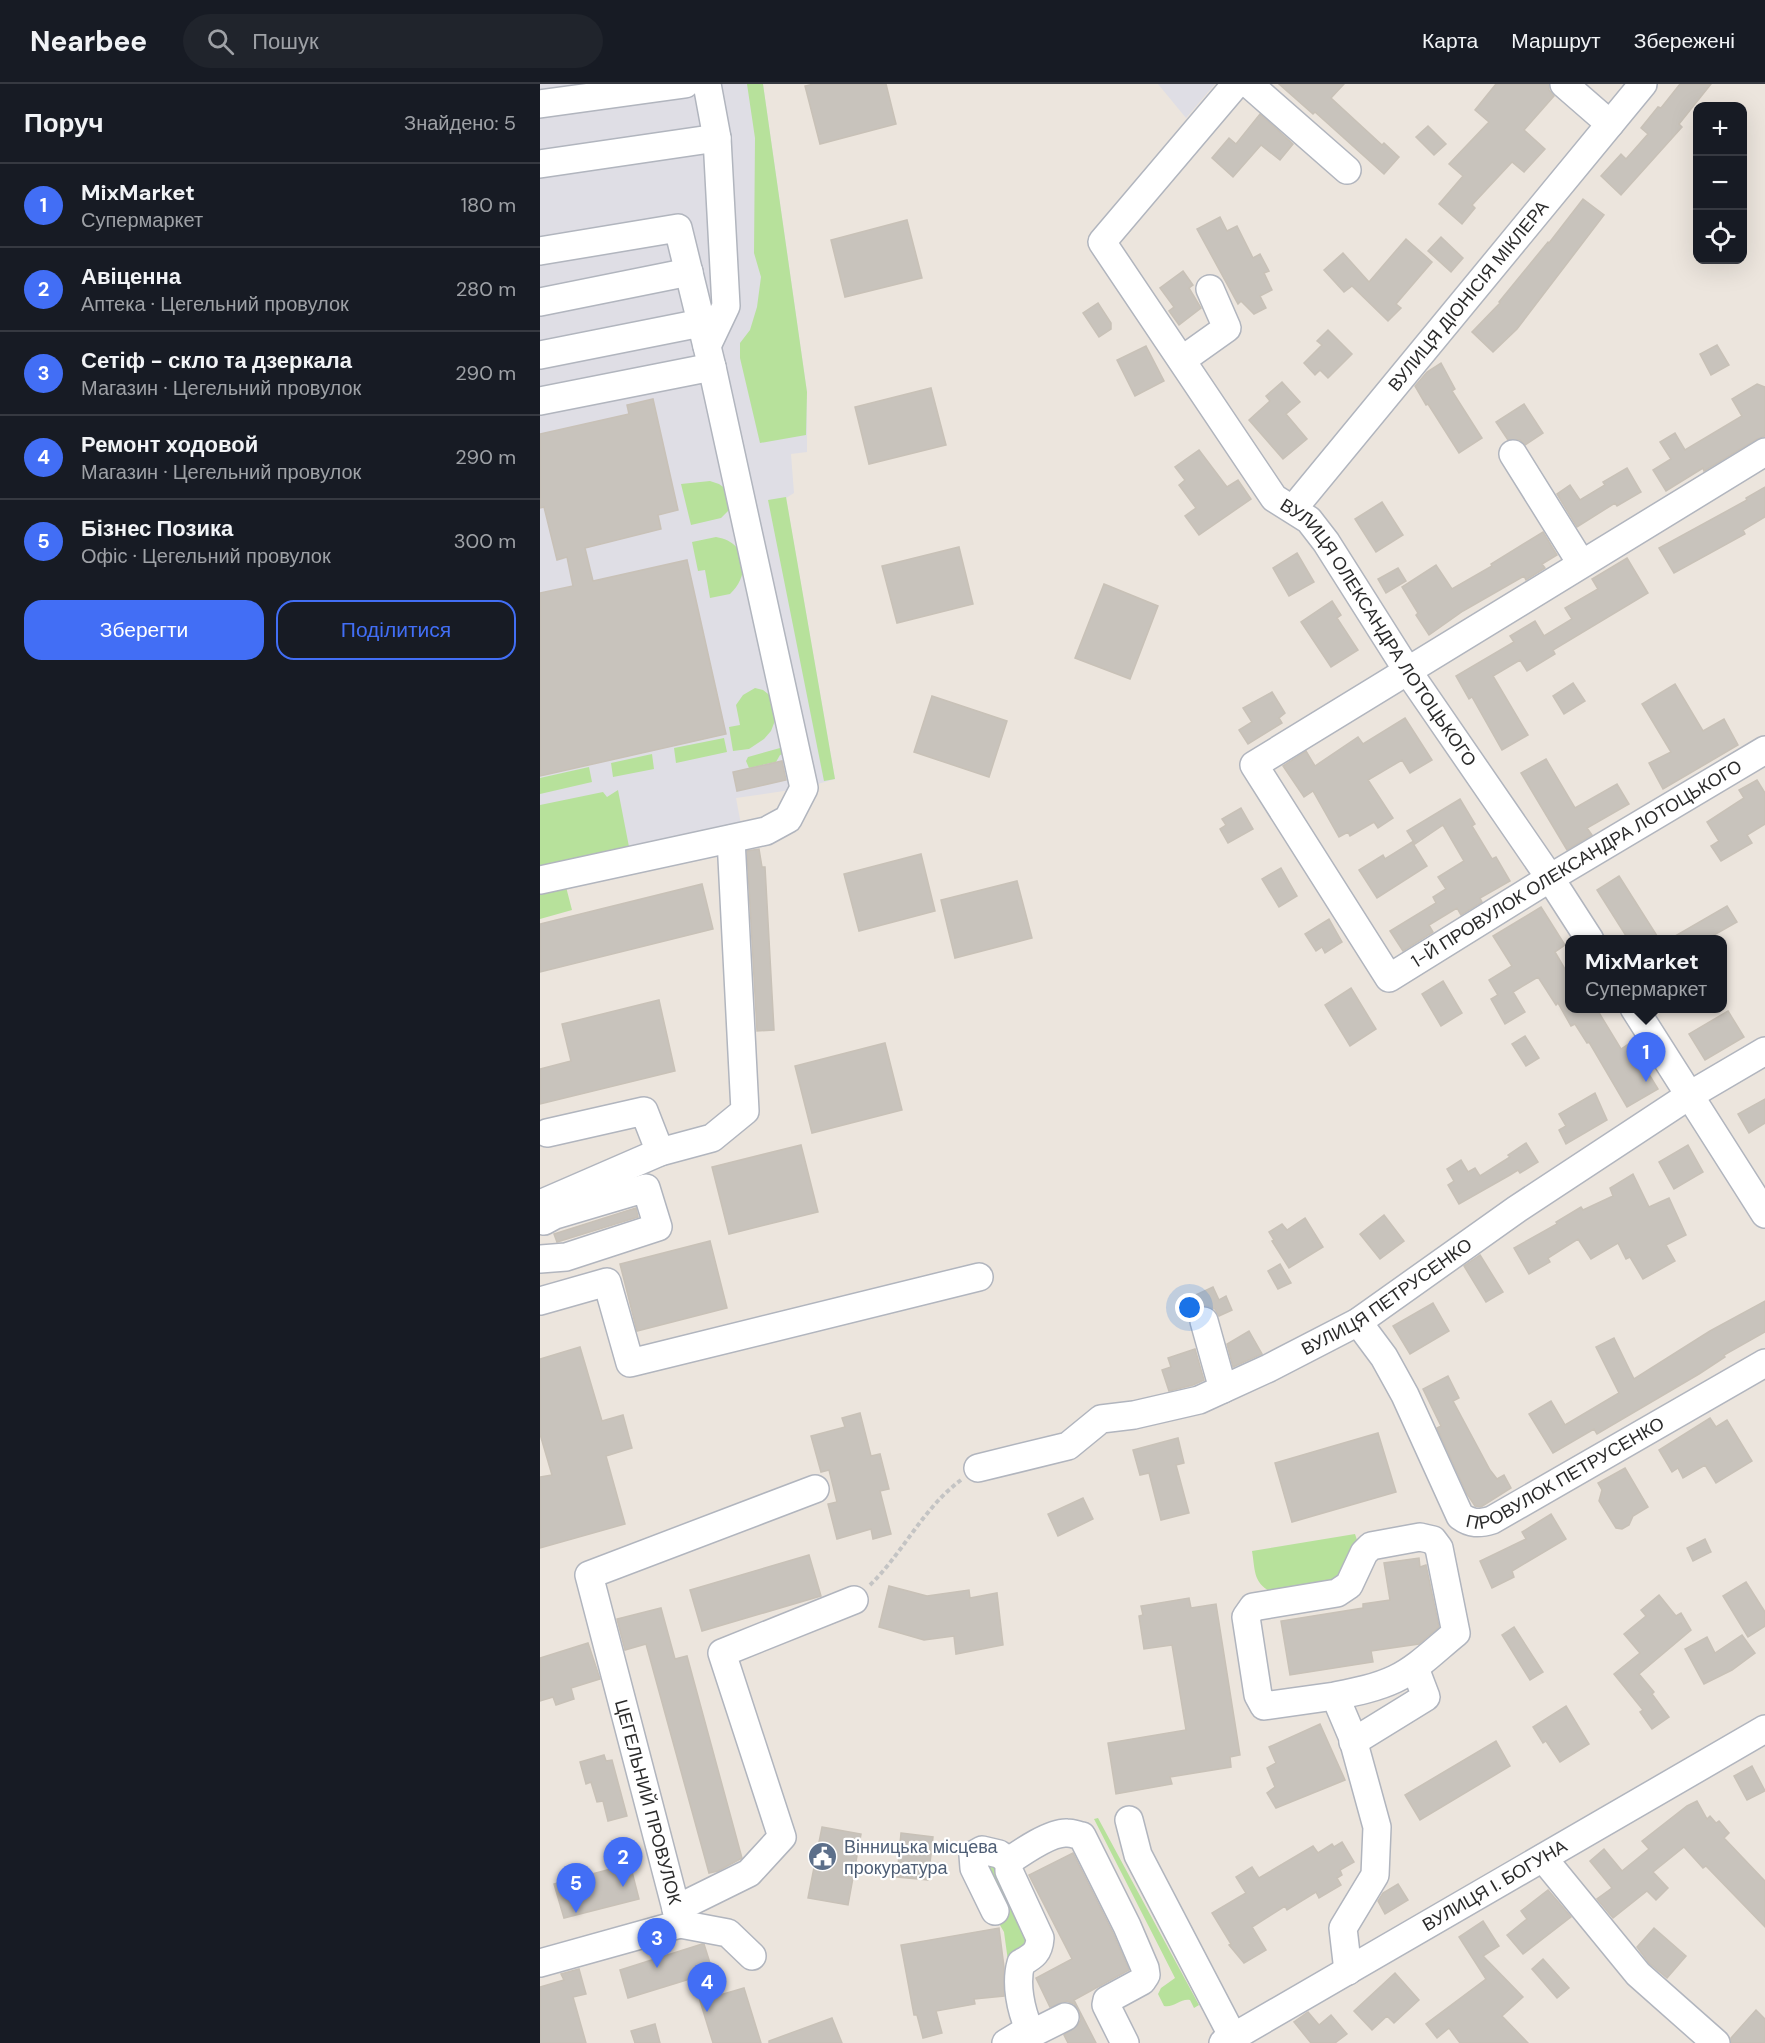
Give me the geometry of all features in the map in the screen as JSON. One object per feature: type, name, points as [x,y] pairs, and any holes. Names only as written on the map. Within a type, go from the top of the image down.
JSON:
[{"type":"street","points":[[540,104],[685,84]]},
{"type":"street","points":[[540,401],[707,345],[726,306],[717,138],[707,84]]},
{"type":"street","name":"ВУЛИЦЯ ОЛЕКСАНДРА ЛОТОЦЬКОГО","points":[[1236,84],[1102,242],[1274,498],[1309,520],[1326,542],[1407,670],[1587,935]]},
{"type":"street","points":[[1249,84],[1347,170]]},
{"type":"street","points":[[1564,84],[1610,124]]},
{"type":"street","name":"ВУЛИЦЯ ДІОНІСІЯ МІКЛЕРА","points":[[1293,509],[1643,84]]},
{"type":"street","points":[[540,164],[717,138]]},
{"type":"street","points":[[540,251],[678,228],[707,345],[804,788],[788,819],[766,831],[540,880]]},
{"type":"street","points":[[540,302],[689,273]]},
{"type":"street","points":[[1182,360],[1227,328],[1210,289]]},
{"type":"street","points":[[540,355],[707,345]]},
{"type":"street","points":[[1407,670],[1765,452]]},
{"type":"street","points":[[1513,454],[1581,563]]},
{"type":"street","name":"1-Й ПРОВУЛОК ОЛЕКСАНДРА ЛОТОЦЬКОГО","points":[[1407,670],[1254,765],[1389,978],[1550,878],[1765,750]]},
{"type":"street","points":[[540,1204],[660,1152],[712,1138],[745,1111],[731,839]]},
{"type":"street","points":[[1637,1013],[1765,1214]]},
{"type":"street","name":"ВУЛИЦЯ ПЕТРУСЕНКО","points":[[978,1467],[1068,1446],[1101,1419],[1134,1415],[1198,1400],[1358,1322],[1517,1209],[1690,1095],[1765,1051]]},
{"type":"street","points":[[547,1133],[644,1111],[660,1152]]},
{"type":"street","points":[[540,1222],[555,1215],[646,1188],[658,1227],[567,1257],[540,1259]]},
{"type":"street","points":[[540,1301],[607,1282],[630,1364],[979,1277]]},
{"type":"street","points":[[1204,1321],[1223,1389]]},
{"type":"street","name":"ПРОВУЛОК ПЕТРУСЕНКО","points":[[1358,1322],[1384,1358],[1405,1395],[1460,1516],[1466,1520],[1481,1523],[1506,1512],[1765,1363]]},
{"type":"street","name":"ЦЕГЕЛЬНИЙ ПРОВУЛОК","points":[[540,1963],[678,1916],[588,1575],[815,1489]]},
{"type":"street","points":[[1420,1537],[1433,1540],[1439,1548],[1456,1633],[1415,1668],[1394,1680],[1370,1689],[1264,1706],[1258,1695],[1246,1617],[1254,1607],[1337,1593],[1349,1585],[1364,1553],[1371,1546],[1420,1537]]},
{"type":"street","points":[[678,1916],[749,1873],[782,1837],[722,1653],[854,1600]]},
{"type":"street","points":[[1353,1742],[1426,1697],[1415,1668]]},
{"type":"street","points":[[1335,1696],[1353,1742],[1377,1827],[1374,1875],[1343,1928],[1348,1971]]},
{"type":"street","name":"ВУЛИЦЯ І. БОГУНА","points":[[1226,2042],[1765,1729]]},
{"type":"street","points":[[1129,1820],[1138,1855],[1226,2042]]},
{"type":"street","points":[[1009,1861],[1020,1853],[1066,1832],[1082,1836],[1127,1926],[1145,1968],[1146,1975],[1142,1981],[1107,2000],[1106,2005],[1125,2043]]},
{"type":"street","points":[[995,1911],[974,1868],[973,1855],[982,1850],[999,1854],[1009,1861]]},
{"type":"street","points":[[1543,1858],[1638,1974],[1716,2043]]},
{"type":"street","points":[[1009,1861],[1009,1870],[1040,1938],[1039,1948],[1031,1957],[1020,1963],[1018,1974],[1022,2013],[1029,2030]]},
{"type":"street","points":[[678,1916],[728,1934],[752,1956]]},
{"type":"street","points":[[1006,2043],[1029,2030],[1038,2031],[1089,2006],[1106,2005]]},
{"type":"path","points":[[854,1600],[885,1570],[931,1508],[957,1482],[978,1467]]},
{"type":"shaded area","points":[[540,84],[763,84],[807,392],[807,452],[791,454],[794,493],[786,498],[835,779],[804,788],[736,798],[742,830],[540,875]]},
{"type":"shaded area","points":[[1158,84],[1215,84],[1186,118]]},
{"type":"green space","points":[[747,84],[763,84],[807,392],[806,435],[760,443],[740,358],[740,343],[750,330],[757,307],[761,277],[754,253],[755,138]]},
{"type":"green space","points":[[710,481],[729,491],[731,508],[721,518],[691,525],[681,484]]},
{"type":"green space","points":[[786,497],[835,779],[824,781],[768,500]]},
{"type":"green space","points":[[716,537],[735,545],[743,560],[743,568],[737,586],[730,594],[710,598],[705,570],[698,571],[692,542]]},
{"type":"green space","points":[[755,688],[763,690],[772,697],[776,718],[771,731],[764,739],[749,749],[733,751],[729,727],[740,725],[736,705],[743,695]]},
{"type":"green space","points":[[724,738],[727,752],[676,763],[674,748]]},
{"type":"green space","points":[[780,748],[783,754],[776,762],[749,768],[746,761],[748,757]]},
{"type":"green space","points":[[652,754],[654,769],[613,777],[611,763]]},
{"type":"green space","points":[[589,767],[592,782],[540,794],[540,778]]},
{"type":"green space","points":[[618,790],[630,852],[540,875],[540,805],[603,792],[607,797]]},
{"type":"green space","points":[[565,883],[572,910],[540,919],[540,889]]},
{"type":"green space","points":[[1355,1534],[1358,1543],[1344,1574],[1334,1581],[1270,1591],[1260,1584],[1252,1551]]},
{"type":"green space","points":[[1098,1818],[1199,2005],[1194,2008],[1190,2000],[1164,2006],[1158,1994],[1161,1988],[1175,1978],[1094,1819]]},
{"type":"green space","points":[[991,1860],[1032,1939],[1008,1961],[1004,1932],[997,1920],[984,1864]]},
{"type":"building","points":[[886,84],[896,124],[820,144],[805,86]]},
{"type":"building","points":[[1279,84],[1344,84],[1331,98],[1382,145],[1384,143],[1399,157],[1384,174],[1315,112],[1313,114]]},
{"type":"building","points":[[1496,84],[1549,84],[1549,90],[1554,96],[1524,130],[1545,149],[1524,172],[1512,162],[1472,205],[1475,208],[1462,224],[1439,204],[1463,176],[1449,164],[1489,122],[1475,110]]},
{"type":"building","points":[[1680,84],[1711,84],[1697,102],[1693,102],[1693,106],[1679,124],[1682,127],[1621,195],[1601,176],[1621,154],[1626,159],[1648,134],[1641,128],[1658,107],[1661,108]]},
{"type":"building","points":[[1260,114],[1293,144],[1280,160],[1261,145],[1233,177],[1212,158],[1229,138],[1236,144]]},
{"type":"building","points":[[1428,126],[1446,144],[1434,155],[1416,137]]},
{"type":"building","points":[[1583,199],[1604,215],[1517,329],[1493,352],[1472,332],[1500,303]]},
{"type":"building","points":[[1220,217],[1227,231],[1237,226],[1253,258],[1260,254],[1269,271],[1264,273],[1272,290],[1260,296],[1266,308],[1254,314],[1241,301],[1238,304],[1197,229]]},
{"type":"building","points":[[907,220],[922,278],[845,297],[831,240]]},
{"type":"building","points":[[1441,237],[1463,258],[1451,272],[1428,251]]},
{"type":"building","points":[[1406,239],[1432,262],[1396,304],[1401,308],[1388,321],[1352,286],[1344,292],[1324,270],[1343,253],[1369,282]]},
{"type":"building","points":[[1183,271],[1193,285],[1189,288],[1201,308],[1179,325],[1169,311],[1174,307],[1160,288]]},
{"type":"building","points":[[1098,303],[1111,323],[1111,329],[1099,337],[1083,313]]},
{"type":"building","points":[[1328,330],[1352,354],[1328,378],[1320,370],[1315,375],[1304,363],[1322,345],[1317,341]]},
{"type":"building","points":[[1717,345],[1729,365],[1711,375],[1700,354]]},
{"type":"building","points":[[1146,346],[1164,381],[1135,396],[1117,360]]},
{"type":"building","points":[[1441,363],[1455,389],[1452,391],[1482,438],[1459,453],[1415,386],[1427,372]]},
{"type":"building","points":[[1282,382],[1300,402],[1286,414],[1307,439],[1283,459],[1249,420],[1270,401],[1266,396]]},
{"type":"building","points":[[1757,384],[1765,387],[1765,436],[1704,471],[1703,468],[1666,491],[1653,470],[1671,459],[1660,442],[1675,433],[1685,450],[1742,416],[1732,399]]},
{"type":"building","points":[[931,388],[946,445],[869,464],[855,407]]},
{"type":"building","points":[[653,399],[678,510],[658,515],[661,529],[585,548],[593,581],[687,560],[726,734],[540,776],[540,593],[573,586],[567,557],[557,560],[544,507],[540,508],[540,434],[629,414],[627,405]]},
{"type":"building","points":[[1524,404],[1543,433],[1525,445],[1520,440],[1508,440],[1496,422]]},
{"type":"building","points":[[1199,450],[1227,487],[1238,480],[1251,499],[1199,535],[1185,516],[1196,508],[1179,485],[1185,480],[1175,467]]},
{"type":"building","points":[[1627,468],[1641,492],[1617,506],[1615,503],[1577,527],[1557,494],[1570,485],[1580,500],[1605,485],[1603,482]]},
{"type":"building","points":[[1765,487],[1765,517],[1743,530],[1745,534],[1674,573],[1659,548],[1747,500],[1746,498]]},
{"type":"building","points":[[1382,502],[1403,535],[1376,552],[1355,519]]},
{"type":"building","points":[[1543,532],[1557,555],[1542,564],[1545,568],[1526,580],[1524,576],[1463,611],[1429,635],[1402,587],[1436,565],[1452,589]]},
{"type":"building","points":[[959,547],[973,604],[897,623],[882,566]]},
{"type":"building","points":[[1297,553],[1314,582],[1289,596],[1273,568]]},
{"type":"building","points":[[1627,558],[1648,593],[1553,650],[1555,654],[1527,671],[1520,660],[1493,676],[1528,735],[1502,750],[1472,697],[1469,699],[1456,676],[1514,642],[1510,636],[1535,621],[1544,636],[1572,619],[1565,608],[1598,589],[1592,579]]},
{"type":"building","points":[[1398,568],[1406,581],[1386,593],[1378,579]]},
{"type":"building","points":[[1104,584],[1158,606],[1130,679],[1075,658]]},
{"type":"building","points":[[1332,601],[1341,615],[1337,618],[1358,650],[1331,667],[1301,622]]},
{"type":"building","points":[[1573,683],[1585,701],[1564,714],[1553,696]]},
{"type":"building","points":[[1675,684],[1703,731],[1724,719],[1738,745],[1663,789],[1649,763],[1671,752],[1642,704]]},
{"type":"building","points":[[1272,692],[1285,713],[1279,718],[1282,723],[1248,744],[1239,730],[1252,722],[1243,708]]},
{"type":"building","points":[[932,696],[1007,721],[989,777],[914,752]]},
{"type":"building","points":[[1405,718],[1432,760],[1410,773],[1402,760],[1368,780],[1393,818],[1378,828],[1374,822],[1350,836],[1348,832],[1339,837],[1313,791],[1304,797],[1283,766],[1306,751],[1315,766],[1358,737],[1363,744]]},
{"type":"building","points":[[1546,759],[1575,808],[1617,784],[1629,804],[1587,828],[1592,835],[1567,850],[1521,773]]},
{"type":"building","points":[[782,761],[786,780],[737,791],[733,772]]},
{"type":"building","points":[[1757,780],[1765,793],[1765,824],[1747,835],[1752,843],[1721,861],[1711,846],[1719,841],[1707,822],[1744,798],[1739,790]]},
{"type":"building","points":[[1460,799],[1475,824],[1472,826],[1492,859],[1496,857],[1510,881],[1480,898],[1482,902],[1461,915],[1457,908],[1429,925],[1433,932],[1403,951],[1390,931],[1436,903],[1433,897],[1446,889],[1438,877],[1464,861],[1443,825],[1415,844],[1407,831]]},
{"type":"building","points":[[1241,808],[1253,829],[1228,843],[1220,829],[1226,825],[1222,819]]},
{"type":"building","points":[[1412,842],[1427,866],[1377,898],[1359,870],[1383,855],[1385,859]]},
{"type":"building","points":[[759,849],[762,867],[765,867],[774,1030],[757,1031],[747,851]]},
{"type":"building","points":[[921,854],[935,911],[859,931],[844,874]]},
{"type":"building","points":[[1281,868],[1297,896],[1279,907],[1262,879]]},
{"type":"building","points":[[1619,876],[1656,935],[1625,935],[1597,890]]},
{"type":"building","points":[[1017,881],[1032,938],[955,958],[941,900]]},
{"type":"building","points":[[702,884],[713,929],[540,972],[540,924]]},
{"type":"building","points":[[1727,906],[1737,922],[1714,935],[1677,935]]},
{"type":"building","points":[[1541,907],[1565,945],[1555,952],[1565,969],[1565,1013],[1599,1013],[1621,1049],[1630,1043],[1658,1089],[1627,1107],[1589,1042],[1587,1043],[1575,1024],[1571,1026],[1558,1003],[1556,1005],[1538,977],[1513,992],[1525,1012],[1505,1024],[1491,999],[1498,995],[1489,980],[1512,966],[1493,936]]},
{"type":"building","points":[[1329,919],[1342,942],[1325,953],[1322,947],[1316,951],[1305,934]]},
{"type":"building","points":[[1443,981],[1462,1013],[1441,1026],[1422,994]]},
{"type":"building","points":[[1351,988],[1376,1029],[1350,1046],[1325,1005]]},
{"type":"building","points":[[659,1000],[675,1071],[540,1104],[540,1069],[571,1061],[562,1024]]},
{"type":"building","points":[[1727,1012],[1744,1037],[1705,1060],[1689,1034]]},
{"type":"building","points":[[1525,1036],[1539,1058],[1526,1066],[1512,1044]]},
{"type":"building","points":[[885,1043],[902,1110],[812,1133],[795,1066]]},
{"type":"building","points":[[1595,1093],[1607,1120],[1566,1144],[1559,1130],[1566,1126],[1559,1114]]},
{"type":"building","points":[[1765,1099],[1765,1123],[1749,1133],[1738,1114]]},
{"type":"building","points":[[1526,1143],[1538,1162],[1520,1173],[1518,1170],[1459,1204],[1448,1185],[1454,1181],[1447,1169],[1461,1160],[1468,1172],[1475,1168],[1480,1176],[1510,1157],[1508,1155]]},
{"type":"building","points":[[801,1145],[818,1212],[729,1234],[712,1167]]},
{"type":"building","points":[[1688,1145],[1703,1172],[1674,1189],[1659,1162]]},
{"type":"building","points":[[1633,1174],[1649,1207],[1669,1198],[1686,1235],[1666,1245],[1675,1261],[1643,1279],[1630,1257],[1626,1259],[1618,1243],[1591,1259],[1578,1239],[1548,1258],[1550,1262],[1529,1274],[1514,1248],[1557,1224],[1556,1222],[1581,1207],[1583,1210],[1613,1196],[1610,1188]]},
{"type":"building","points":[[636,1208],[638,1217],[557,1242],[554,1234]]},
{"type":"building","points":[[1384,1215],[1404,1241],[1380,1259],[1360,1234]]},
{"type":"building","points":[[1305,1218],[1323,1247],[1289,1268],[1269,1232],[1282,1224],[1287,1230]]},
{"type":"building","points":[[710,1241],[727,1308],[637,1331],[620,1264]]},
{"type":"building","points":[[1480,1255],[1503,1292],[1486,1302],[1464,1266]]},
{"type":"building","points":[[1280,1264],[1291,1283],[1278,1289],[1268,1271]]},
{"type":"building","points":[[1213,1287],[1219,1300],[1226,1296],[1232,1310],[1219,1316],[1215,1309],[1208,1306],[1196,1308],[1191,1297]]},
{"type":"building","points":[[1765,1301],[1765,1332],[1597,1434],[1594,1429],[1553,1453],[1529,1414],[1551,1401],[1565,1425],[1619,1393],[1596,1347],[1614,1338],[1634,1379],[1710,1331]]},
{"type":"building","points":[[1433,1303],[1449,1331],[1410,1354],[1393,1326]]},
{"type":"building","points":[[1249,1331],[1262,1354],[1233,1367],[1227,1344]]},
{"type":"building","points":[[580,1347],[602,1421],[623,1415],[632,1448],[606,1456],[625,1524],[540,1548],[540,1477],[552,1475],[540,1434],[540,1359]]},
{"type":"building","points":[[1195,1349],[1204,1380],[1169,1391],[1162,1370],[1171,1367],[1168,1358]]},
{"type":"building","points":[[1448,1376],[1459,1398],[1453,1401],[1490,1470],[1497,1479],[1504,1475],[1511,1488],[1481,1507],[1475,1506],[1467,1494],[1437,1428],[1441,1426],[1423,1389]]},
{"type":"building","points":[[860,1413],[871,1456],[880,1454],[889,1489],[880,1491],[891,1534],[873,1539],[871,1529],[837,1539],[828,1504],[837,1502],[829,1470],[821,1472],[811,1436],[845,1427],[842,1418]]},
{"type":"building","points":[[1710,1418],[1716,1427],[1727,1420],[1752,1461],[1716,1483],[1705,1465],[1683,1478],[1678,1468],[1672,1472],[1659,1450]]},
{"type":"building","points":[[1378,1433],[1396,1492],[1292,1522],[1275,1463]]},
{"type":"building","points":[[1178,1438],[1184,1463],[1176,1465],[1189,1513],[1161,1520],[1149,1473],[1140,1475],[1133,1450]]},
{"type":"building","points":[[1625,1468],[1648,1507],[1633,1516],[1629,1525],[1622,1529],[1616,1528],[1599,1501],[1602,1490],[1598,1483]]},
{"type":"building","points":[[1083,1498],[1093,1519],[1058,1536],[1048,1514]]},
{"type":"building","points":[[1551,1514],[1566,1539],[1512,1571],[1514,1577],[1492,1588],[1480,1561],[1526,1539],[1522,1532]]},
{"type":"building","points":[[1705,1539],[1711,1552],[1693,1561],[1687,1548]]},
{"type":"building","points":[[809,1555],[821,1596],[702,1631],[690,1590]]},
{"type":"building","points":[[1419,1558],[1420,1567],[1426,1565],[1439,1627],[1419,1644],[1371,1651],[1373,1662],[1290,1675],[1281,1621],[1363,1608],[1363,1604],[1390,1600],[1384,1563]]},
{"type":"building","points":[[1746,1582],[1765,1612],[1765,1626],[1748,1637],[1723,1596]]},
{"type":"building","points":[[889,1586],[927,1596],[969,1590],[970,1598],[997,1593],[1003,1645],[956,1654],[954,1636],[924,1640],[879,1627]]},
{"type":"building","points":[[1659,1595],[1676,1616],[1681,1613],[1691,1630],[1639,1674],[1654,1692],[1652,1694],[1669,1717],[1652,1729],[1640,1712],[1643,1710],[1614,1674],[1640,1653],[1624,1634],[1646,1616],[1641,1610]]},
{"type":"building","points":[[1189,1598],[1191,1608],[1216,1604],[1240,1755],[1230,1757],[1231,1767],[1170,1777],[1172,1784],[1116,1794],[1108,1743],[1186,1730],[1172,1645],[1144,1649],[1139,1616],[1143,1615],[1141,1606]]},
{"type":"building","points":[[661,1608],[675,1659],[687,1656],[742,1858],[718,1871],[709,1873],[646,1644],[625,1650],[617,1619]]},
{"type":"building","points":[[1514,1627],[1543,1672],[1530,1680],[1502,1635]]},
{"type":"building","points":[[1742,1635],[1755,1653],[1732,1670],[1704,1684],[1685,1649],[1707,1637],[1715,1653]]},
{"type":"building","points":[[588,1643],[600,1679],[571,1688],[574,1699],[556,1705],[553,1697],[540,1701],[540,1658]]},
{"type":"building","points":[[1566,1706],[1589,1744],[1560,1762],[1546,1741],[1543,1743],[1533,1727]]},
{"type":"building","points":[[1320,1724],[1345,1780],[1276,1808],[1267,1793],[1275,1787],[1267,1768],[1276,1763],[1269,1747]]},
{"type":"building","points":[[1496,1741],[1510,1766],[1420,1820],[1405,1795]]},
{"type":"building","points":[[604,1755],[606,1761],[612,1760],[627,1816],[608,1821],[603,1801],[597,1802],[591,1782],[586,1784],[580,1762]]},
{"type":"building","points":[[1752,1766],[1765,1791],[1747,1800],[1734,1776]]},
{"type":"building","points":[[1697,1801],[1707,1819],[1710,1816],[1716,1823],[1719,1821],[1729,1833],[1724,1838],[1765,1881],[1765,1927],[1706,1866],[1703,1868],[1684,1847],[1653,1872],[1668,1888],[1656,1900],[1647,1891],[1613,1918],[1597,1899],[1612,1888],[1590,1861],[1604,1849],[1622,1871],[1649,1849],[1642,1841],[1687,1806]]},
{"type":"building","points":[[822,1827],[861,1834],[848,1905],[808,1898]]},
{"type":"building","points":[[901,1833],[933,1837],[928,1880],[897,1877]]},
{"type":"building","points":[[1342,1842],[1354,1862],[1340,1870],[1342,1875],[1337,1878],[1341,1885],[1319,1898],[1316,1892],[1287,1910],[1285,1906],[1252,1927],[1266,1950],[1244,1963],[1229,1945],[1231,1944],[1212,1913],[1246,1893],[1236,1877],[1252,1867],[1259,1878],[1313,1846],[1318,1853],[1332,1844],[1334,1847]]},
{"type":"building","points":[[1073,1853],[1129,1970],[1074,2000],[1096,2043],[1068,2043],[1064,2035],[1078,2025],[1081,2019],[1079,2011],[1074,2004],[1067,2001],[1050,2007],[1036,1978],[1072,1959],[1029,1875]]},
{"type":"building","points":[[630,1864],[639,1899],[564,1918],[554,1884]]},
{"type":"building","points":[[1398,1884],[1408,1900],[1385,1914],[1378,1901],[1383,1893]]},
{"type":"building","points":[[1548,1890],[1571,1917],[1523,1954],[1507,1935],[1527,1919],[1521,1911]]},
{"type":"building","points":[[1483,1921],[1499,1946],[1483,1956],[1523,1997],[1502,2016],[1528,2043],[1460,2043],[1449,2028],[1437,2038],[1426,2024],[1486,1979],[1459,1937]]},
{"type":"building","points":[[999,1928],[1004,1967],[1004,1996],[974,1999],[975,2004],[936,2011],[942,2033],[923,2038],[917,2015],[914,2015],[901,1945]]},
{"type":"building","points":[[1654,1928],[1686,1956],[1667,1978],[1649,1963],[1637,1947]]},
{"type":"building","points":[[704,1944],[720,1995],[744,1988],[761,2043],[713,2043],[693,1978],[628,1998],[620,1970]]},
{"type":"building","points":[[1543,1959],[1569,1988],[1557,1998],[1532,1969]]},
{"type":"building","points":[[579,1969],[586,1994],[573,1997],[586,2043],[540,2043],[540,1987],[564,1980],[561,1974]]},
{"type":"building","points":[[1395,1973],[1419,2000],[1394,2023],[1387,2016],[1372,2030],[1354,2011]]},
{"type":"building","points":[[1756,2010],[1765,2019],[1765,2043],[1731,2043],[1731,2038]]},
{"type":"building","points":[[1308,2012],[1319,2025],[1331,2015],[1347,2034],[1335,2043],[1311,2043],[1294,2022]]},
{"type":"building","points":[[832,2018],[842,2043],[769,2043],[769,2041]]},
{"type":"building","points":[[655,2024],[660,2043],[635,2043],[631,2031]]},
{"type":"place","name":"MixMarket","points":[[1646,1082]]},
{"type":"place","name":"Вінницька місцева прокуратура","points":[[823,1857]]},
{"type":"place","name":"Авіценна","points":[[623,1887]]},
{"type":"place","name":"Бізнес Позика","points":[[576,1913]]},
{"type":"place","name":"Сетіф - скло та дзеркала","points":[[657,1968]]},
{"type":"place","name":"Ремонт ходовой","points":[[707,2012]]}]
